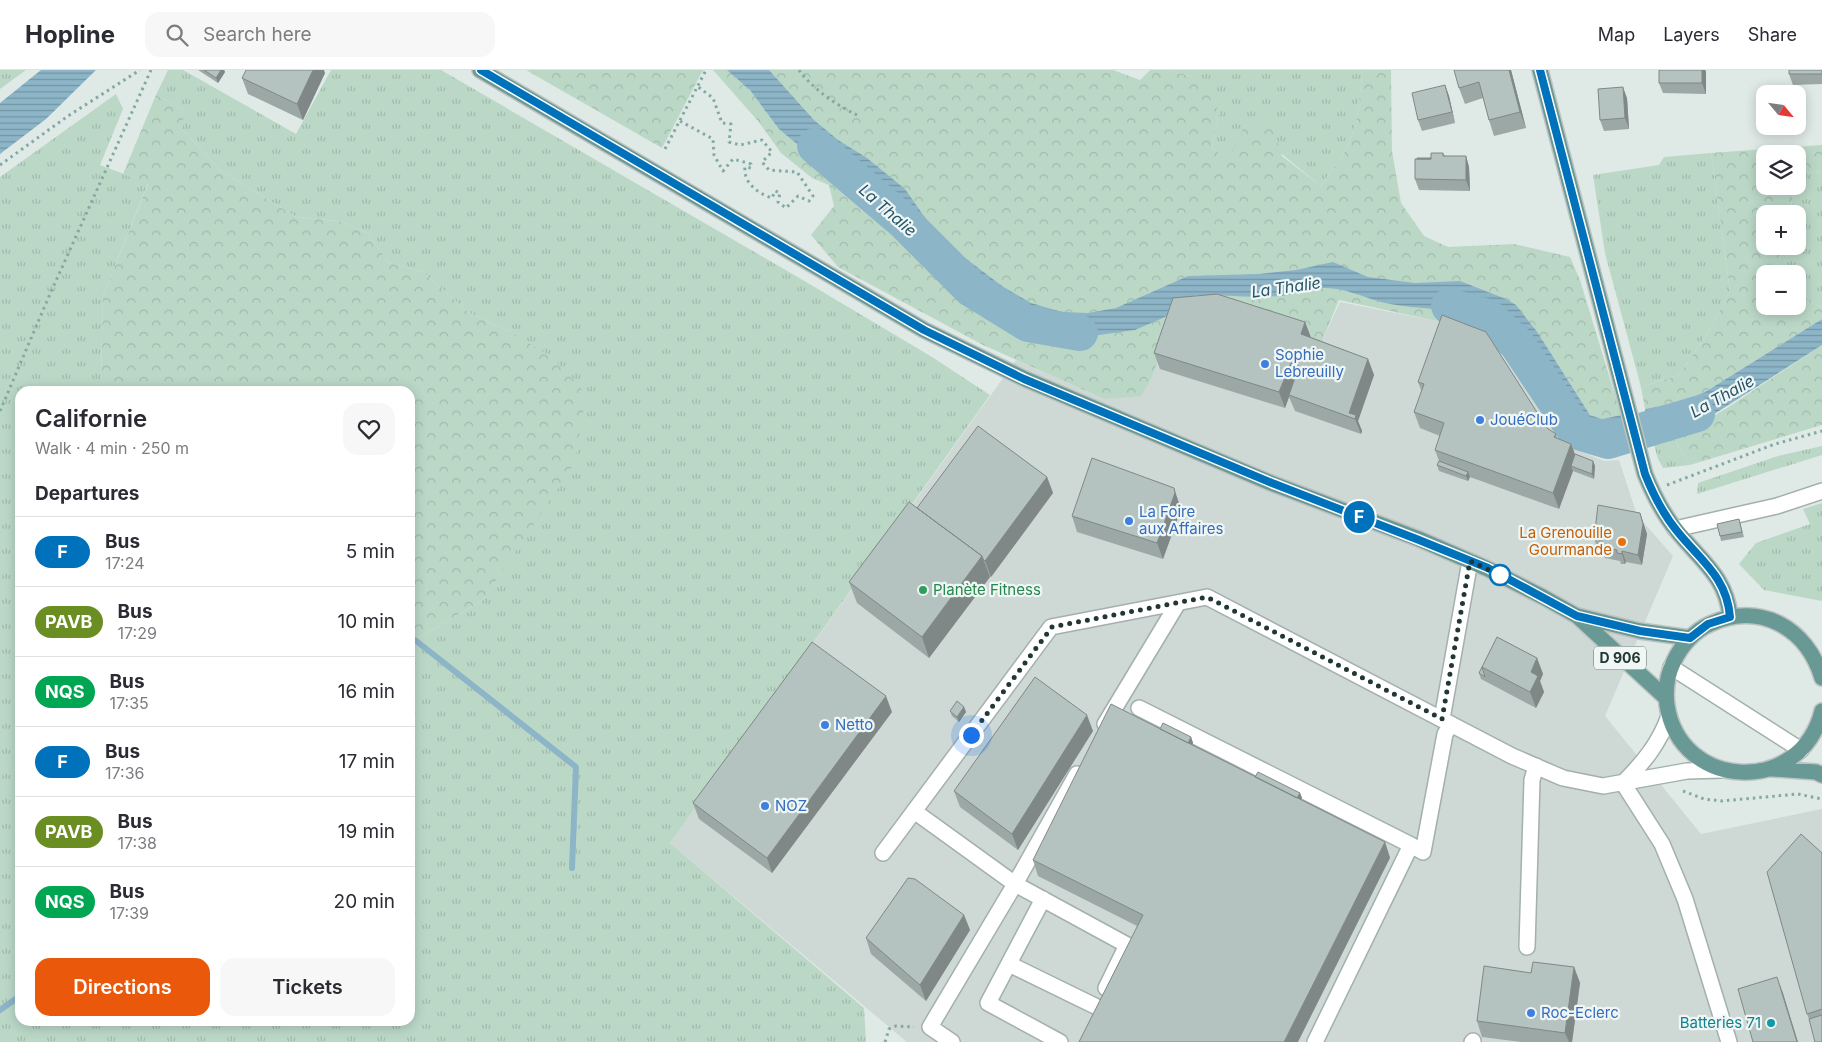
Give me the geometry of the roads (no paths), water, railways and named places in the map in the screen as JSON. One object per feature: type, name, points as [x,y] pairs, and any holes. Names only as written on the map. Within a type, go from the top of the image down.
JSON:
[{"type":"main road","name":"D 906","points":[[480,70],[924,330],[1024,379],[1272,483],[1470,561],[1543,596],[1577,616],[1626,664],[1666,698]]},
{"type":"main road","points":[[1540,70],[1609,343],[1645,474],[1652,492],[1675,529],[1723,586],[1728,599],[1730,617]]},
{"type":"main road","name":"D 906","points":[[1577,616],[1640,631],[1690,638]]},
{"type":"main road","points":[[1822,678],[1816,660],[1803,640],[1782,624],[1756,616],[1730,617],[1708,624],[1690,638],[1679,651],[1671,667],[1667,682],[1666,698],[1669,716],[1680,740],[1698,758],[1722,770],[1747,774],[1772,769],[1802,770],[1822,775]]},
{"type":"main road","points":[[1803,640],[1822,646]]},
{"type":"main road","points":[[1772,769],[1801,750],[1812,736],[1821,719]]},
{"type":"lane","points":[[1675,529],[1778,506],[1822,491]]},
{"type":"lane","points":[[1315,1042],[1417,849],[1446,726],[1470,561]]},
{"type":"lane","points":[[883,853],[1052,627],[1207,597],[1446,726],[1563,778],[1585,784],[1603,786],[1687,771],[1722,770]]},
{"type":"lane","points":[[1096,740],[1178,603]]},
{"type":"lane","points":[[1671,667],[1801,750]]},
{"type":"lane","points":[[1139,708],[1417,849]]},
{"type":"lane","points":[[1624,783],[1646,760],[1662,735],[1669,716]]},
{"type":"lane","points":[[952,1042],[930,1027],[1015,884],[1086,757]]},
{"type":"lane","points":[[1527,947],[1532,780],[1536,766]]},
{"type":"lane","points":[[1624,783],[1662,844],[1685,899],[1729,1042]]},
{"type":"lane","points":[[914,811],[1015,884],[1127,945],[1089,1025]]},
{"type":"lane","points":[[1043,899],[988,1003],[1060,1042]]},
{"type":"lane","points":[[1009,964],[1097,1007]]},
{"type":"water","points":[[41,70],[96,70],[46,119],[0,154],[0,103]]},
{"type":"water","points":[[727,70],[769,70],[814,120],[838,140],[867,158],[905,189],[933,229],[956,251],[1002,286],[1031,303],[1062,312],[1088,313],[1116,308],[1188,276],[1259,274],[1296,270],[1333,262],[1368,277],[1415,283],[1460,281],[1506,299],[1516,305],[1538,333],[1590,415],[1602,419],[1621,415],[1628,444],[1602,449],[1594,447],[1585,441],[1553,400],[1519,344],[1504,330],[1488,321],[1454,311],[1381,302],[1340,289],[1320,288],[1281,296],[1197,295],[1190,297],[1165,317],[1135,330],[1084,337],[1044,330],[966,286],[946,270],[921,248],[881,200],[853,178],[809,154],[779,129],[750,90]]},
{"type":"water","points":[[1822,319],[1822,345],[1683,434],[1654,445],[1645,409],[1679,402],[1705,392]]},
{"type":"waterway","name":"La Thalie","points":[[815,146],[903,221],[971,289],[1028,324],[1080,333]]},
{"type":"waterway","name":"La Thalie","points":[[1449,306],[1488,317],[1517,344],[1575,431],[1608,441],[1697,414]]},
{"type":"waterway","points":[[415,640],[576,767],[572,868]]},
{"type":"waterway","points":[[0,1010],[15,1000]]},
{"type":"place","name":"Sophie Lebreuilly","points":[[1265,364]]},
{"type":"place","name":"JouéClub","points":[[1480,420]]},
{"type":"place","name":"La Foire aux Affaires","points":[[1129,521]]},
{"type":"place","name":"La Grenouille Gourmande","points":[[1622,542]]},
{"type":"place","name":"Planète Fitness","points":[[923,590]]},
{"type":"place","name":"Netto","points":[[825,725]]},
{"type":"place","name":"NOZ","points":[[765,806]]},
{"type":"place","name":"Roc-Eclerc","points":[[1531,1013]]},
{"type":"place","name":"Batteries 71","points":[[1771,1023]]}]
